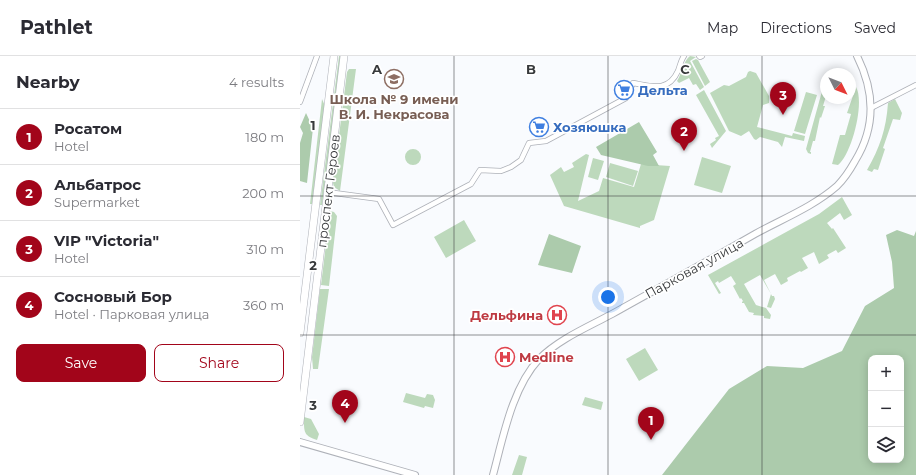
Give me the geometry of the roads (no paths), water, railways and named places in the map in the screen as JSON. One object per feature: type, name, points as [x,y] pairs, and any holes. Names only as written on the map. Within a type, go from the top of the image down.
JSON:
[{"type":"main road","name":"проспект Героев","points":[[300,333],[334,56]]},
{"type":"main road","name":"проспект Героев","points":[[300,422],[344,56]]},
{"type":"street","points":[[300,102],[317,56]]},
{"type":"street","points":[[328,192],[379,199],[393,225],[471,184],[480,170],[501,172],[511,167],[521,160],[530,143],[546,141],[626,98],[633,83],[658,88],[669,82],[678,72],[684,56]]},
{"type":"street","name":"Парковая улица","points":[[493,475],[510,414],[519,391],[524,380],[539,359],[571,336],[819,199],[838,185],[850,171],[863,149],[870,127],[871,108],[867,84],[857,56]]},
{"type":"street","points":[[871,108],[916,85]]},
{"type":"street","points":[[300,442],[415,475]]},
{"type":"place","name":"Школа № 9 имени В. И. Некрасова","points":[[394,79]]},
{"type":"place","name":"Дельта","points":[[624,90]]},
{"type":"place","name":"VIP \"Victoria\"","points":[[783,115]]},
{"type":"place","name":"Хозяюшка","points":[[539,127]]},
{"type":"place","name":"Альбатрос","points":[[684,151]]},
{"type":"place","name":"Дельфина","points":[[557,315]]},
{"type":"place","name":"Medline","points":[[505,357]]},
{"type":"place","name":"Сосновый Бор","points":[[345,423]]},
{"type":"place","name":"Росатом","points":[[651,440]]}]
